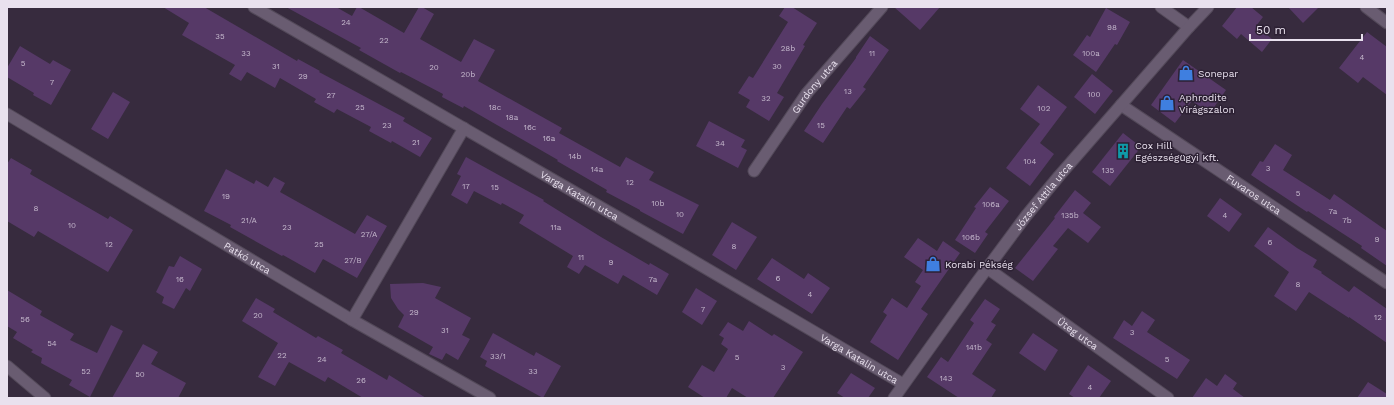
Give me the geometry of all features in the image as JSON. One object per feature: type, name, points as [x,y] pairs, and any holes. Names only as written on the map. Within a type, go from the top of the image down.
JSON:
[{"type":"street","name":"Varga Katalin utca","points":[[254,7],[903,384]]},
{"type":"street","name":"Gurdony utca","points":[[754,171],[807,93],[882,7]]},
{"type":"street","points":[[1161,7],[1189,26]]},
{"type":"street","name":"József Attila utca","points":[[894,398],[1026,216],[1121,104],[1189,26],[1208,7]]},
{"type":"street","points":[[1366,7],[1387,23]]},
{"type":"street","name":"Fuvaros utca","points":[[1121,104],[1387,283]]},
{"type":"street","name":"Patkó utca","points":[[7,114],[352,320],[490,398]]},
{"type":"street","points":[[352,320],[464,128]]},
{"type":"street","name":"Üteg utca","points":[[988,268],[1168,398]]},
{"type":"street","points":[[7,366],[45,398]]},
{"type":"building","points":[[163,7],[204,7],[297,61],[298,59],[320,71],[319,72],[405,118],[403,121],[432,138],[420,157],[392,141],[391,143],[369,131],[371,127],[337,109],[334,113],[314,102],[316,99],[280,78],[275,88],[247,72],[241,81],[229,74],[235,65],[182,35],[189,23]]},
{"type":"building","points":[[286,7],[336,7],[352,16],[357,7],[359,7],[404,33],[419,7],[422,7],[434,14],[420,39],[461,62],[474,39],[495,50],[478,81],[562,128],[559,133],[620,167],[626,157],[654,172],[649,180],[699,205],[683,234],[606,192],[607,190],[557,161],[558,160],[464,106],[463,108],[442,97],[443,94],[401,72],[400,73],[359,50],[361,48]]},
{"type":"building","points":[[785,7],[792,7],[817,23],[803,45],[805,46],[777,93],[784,97],[769,121],[746,107],[750,100],[738,93],[749,76],[753,78],[788,22],[779,16]]},
{"type":"building","points":[[894,7],[940,7],[920,30]]},
{"type":"building","points":[[1237,7],[1251,7],[1263,17],[1256,26],[1272,39],[1262,52],[1241,34],[1237,39],[1222,26]]},
{"type":"building","points":[[1288,7],[1319,7],[1303,23]]},
{"type":"building","points":[[1106,8],[1130,22],[1117,45],[1115,44],[1096,72],[1073,55],[1087,35],[1090,37]]},
{"type":"building","points":[[1367,32],[1387,47],[1387,95],[1363,77],[1358,83],[1339,68]]},
{"type":"building","points":[[870,36],[889,50],[863,87],[866,89],[850,109],[847,107],[823,143],[804,131]]},
{"type":"building","points":[[20,46],[50,64],[53,60],[71,70],[51,105],[33,95],[34,93],[7,77],[7,68]]},
{"type":"building","points":[[1183,60],[1226,90],[1210,113],[1192,101],[1175,123],[1151,105]]},
{"type":"building","points":[[1092,74],[1113,91],[1095,114],[1074,97]]},
{"type":"building","points":[[1038,85],[1067,107],[1040,143],[1054,154],[1030,186],[1006,168],[1040,124],[1020,109]]},
{"type":"building","points":[[113,92],[130,102],[108,139],[91,129]]},
{"type":"building","points":[[709,121],[745,140],[741,147],[747,150],[738,168],[696,146]]},
{"type":"building","points":[[1123,133],[1141,147],[1110,186],[1092,172]]},
{"type":"building","points":[[1275,144],[1292,155],[1283,170],[1330,200],[1334,194],[1387,231],[1387,266],[1361,248],[1362,246],[1251,175],[1260,161],[1263,162]]},
{"type":"building","points":[[466,157],[544,200],[543,201],[601,237],[649,265],[650,263],[669,274],[657,295],[623,275],[618,284],[585,265],[579,274],[567,267],[573,256],[519,223],[524,215],[502,203],[501,205],[474,191],[467,204],[451,195],[461,176],[457,174]]},
{"type":"building","points":[[11,158],[32,170],[30,174],[108,219],[110,216],[133,230],[108,272],[38,231],[34,237],[7,221],[7,164]]},
{"type":"building","points":[[226,169],[254,184],[256,180],[268,187],[274,177],[285,183],[280,192],[355,234],[367,215],[387,226],[357,278],[323,259],[315,273],[230,227],[231,225],[204,211]]},
{"type":"building","points":[[990,187],[1009,201],[985,232],[988,234],[975,253],[955,240],[976,208],[974,207]]},
{"type":"building","points":[[1075,190],[1091,203],[1083,213],[1101,227],[1088,243],[1068,228],[1053,246],[1058,249],[1033,281],[1015,268],[1055,218],[1054,217]]},
{"type":"building","points":[[1220,198],[1242,214],[1229,232],[1207,216]]},
{"type":"building","points":[[732,222],[757,237],[736,270],[712,255]]},
{"type":"building","points":[[1268,227],[1297,248],[1317,260],[1313,267],[1322,272],[1321,273],[1349,292],[1354,286],[1387,309],[1387,343],[1309,292],[1296,311],[1274,296],[1289,272],[1254,246]]},
{"type":"building","points":[[918,238],[937,251],[943,241],[960,253],[921,309],[928,314],[898,360],[870,342],[887,315],[883,312],[892,298],[907,308],[921,286],[915,282],[923,270],[904,257]]},
{"type":"building","points":[[180,256],[202,269],[190,291],[186,288],[174,309],[162,303],[164,297],[156,292],[169,266],[174,267]]},
{"type":"building","points":[[772,258],[804,279],[808,273],[830,288],[812,314],[757,279]]},
{"type":"building","points":[[423,283],[441,287],[435,298],[471,318],[462,335],[470,339],[458,360],[446,353],[442,360],[429,354],[433,347],[398,327],[404,315],[391,298],[390,284]]},
{"type":"building","points":[[696,288],[717,301],[702,325],[682,312]]},
{"type":"building","points":[[7,290],[42,311],[40,315],[74,334],[70,340],[97,353],[111,325],[123,331],[90,397],[69,385],[72,380],[41,363],[42,358],[31,352],[33,350],[13,338],[17,332],[7,326]]},
{"type":"building","points":[[256,298],[275,309],[273,312],[316,338],[318,336],[343,350],[341,353],[387,380],[389,375],[426,398],[363,398],[328,377],[325,382],[289,362],[275,386],[258,377],[278,343],[242,321]]},
{"type":"building","points":[[985,299],[1000,309],[991,322],[996,325],[986,340],[992,344],[972,374],[996,390],[991,398],[959,398],[927,377],[941,357],[948,362],[974,323],[970,320]]},
{"type":"building","points":[[1142,311],[1155,320],[1147,332],[1190,360],[1177,379],[1113,338],[1124,320],[1132,326]]},
{"type":"building","points":[[749,321],[772,336],[774,334],[803,352],[773,398],[748,398],[732,388],[726,398],[705,398],[688,387],[702,365],[714,372],[728,349],[721,344],[724,338],[719,335],[728,322],[743,331]]},
{"type":"building","points":[[493,333],[534,356],[536,352],[561,366],[543,398],[485,366],[487,361],[480,357]]},
{"type":"building","points":[[1033,333],[1058,350],[1045,371],[1019,353]]},
{"type":"building","points":[[143,344],[158,352],[151,364],[186,383],[178,398],[112,398]]},
{"type":"building","points":[[1088,365],[1111,381],[1099,398],[1075,398],[1069,394]]},
{"type":"building","points":[[851,373],[875,388],[868,398],[845,398],[837,393]]},
{"type":"building","points":[[1225,374],[1237,383],[1233,389],[1245,398],[1192,398],[1206,378],[1217,386]]},
{"type":"building","points":[[1368,382],[1387,394],[1387,398],[1357,398]]},
{"type":"place","name":"Sonepar","points":[[1186,73]]},
{"type":"place","name":"Aphrodite Virágszalon","points":[[1167,103]]},
{"type":"place","name":"Cox Hill Egészségügyi Kft.","points":[[1123,151]]},
{"type":"place","name":"Korabi Pékség","points":[[933,264]]}]
